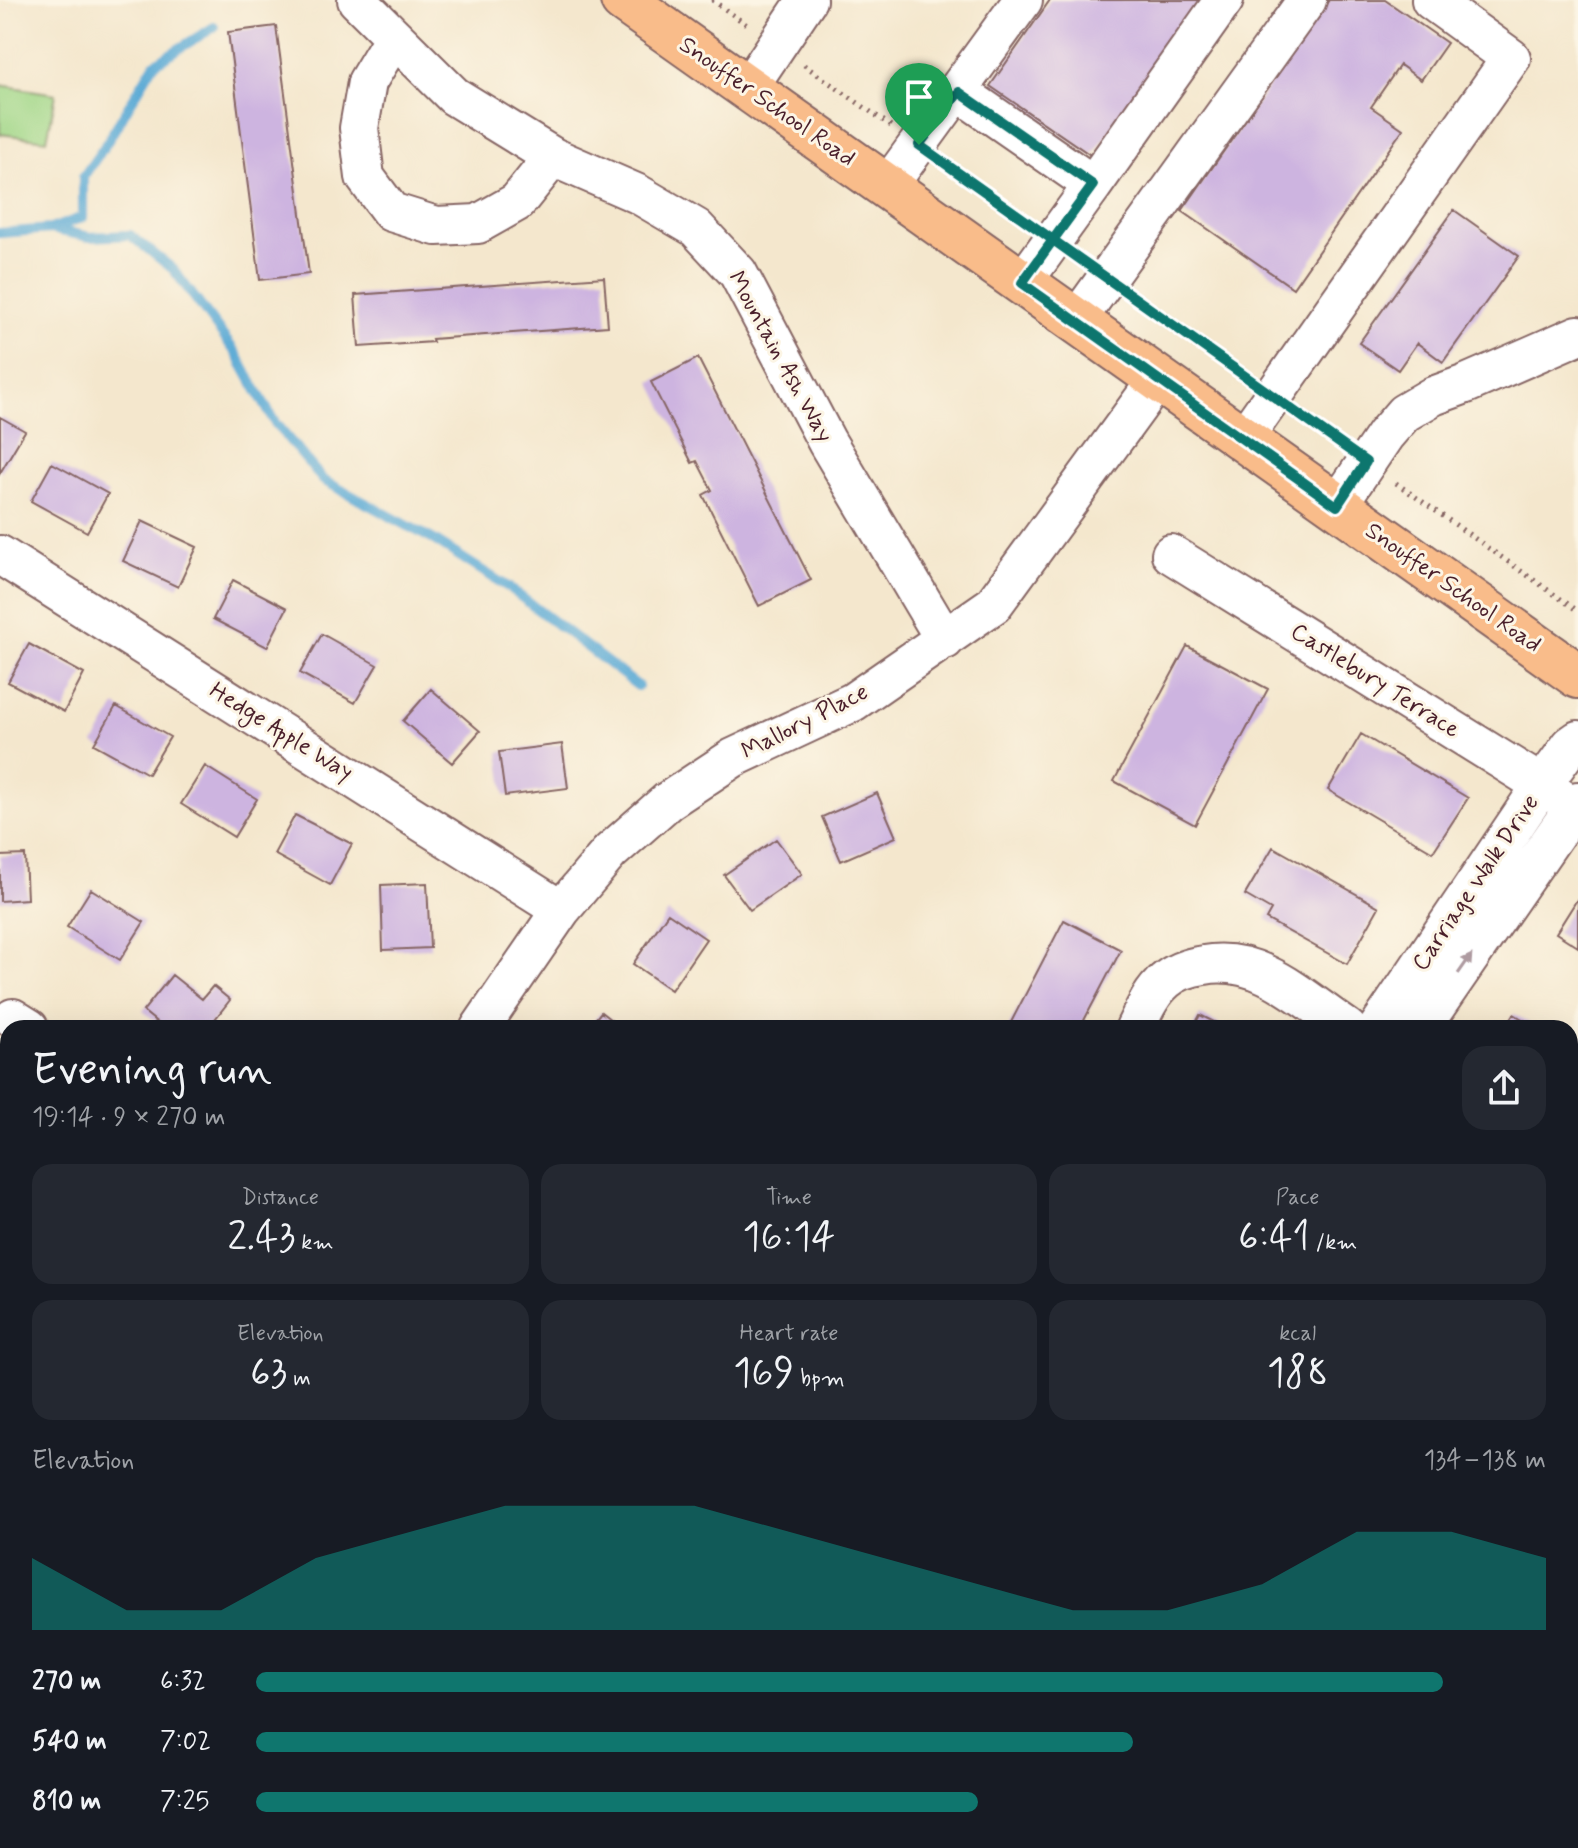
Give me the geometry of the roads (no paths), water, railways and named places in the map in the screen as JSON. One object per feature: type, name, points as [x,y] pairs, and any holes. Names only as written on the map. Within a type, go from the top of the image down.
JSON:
[{"type":"main road","name":"Snouffer School Road","points":[[623,0],[1578,676]]},
{"type":"street","name":"Mountain Ash Way","points":[[357,0],[454,96],[553,157],[638,194],[696,228],[738,273],[827,442],[945,640]]},
{"type":"street","points":[[748,88],[807,0]]},
{"type":"street","points":[[887,187],[1023,0]]},
{"type":"street","points":[[1022,283],[1224,0]]},
{"type":"street","points":[[1076,321],[1307,0]]},
{"type":"street","points":[[1243,439],[1511,58],[1431,0]]},
{"type":"street","points":[[394,37],[367,82],[359,128],[365,177],[391,212],[436,226],[478,224],[517,202],[553,157]]},
{"type":"street","points":[[959,92],[1093,185]]},
{"type":"street","points":[[1337,506],[1385,435],[1404,413],[1433,396],[1578,335]]},
{"type":"street","name":"Mallory Place","points":[[485,1020],[561,910],[610,852],[668,801],[733,758],[853,702],[993,605],[1158,379]]},
{"type":"street","name":"Castlebury Terrace","points":[[1171,554],[1577,806]]},
{"type":"street","name":"Hedge Apple Way","points":[[0,555],[561,910]]},
{"type":"street","name":"Carriage Walk Drive","points":[[1383,1020],[1542,785],[1578,740]]},
{"type":"street","name":"Carriage Walk Drive","points":[[1427,1020],[1577,806]]},
{"type":"street","points":[[1139,1020],[1165,980],[1186,968],[1212,963],[1238,963],[1262,970],[1335,1020]]},
{"type":"waterway","points":[[0,233],[51,229],[83,217],[83,177],[154,64],[214,27]]},
{"type":"waterway","points":[[51,229],[90,237],[130,235],[173,269],[236,353],[275,423],[323,480],[434,540],[508,587],[638,686]]}]
